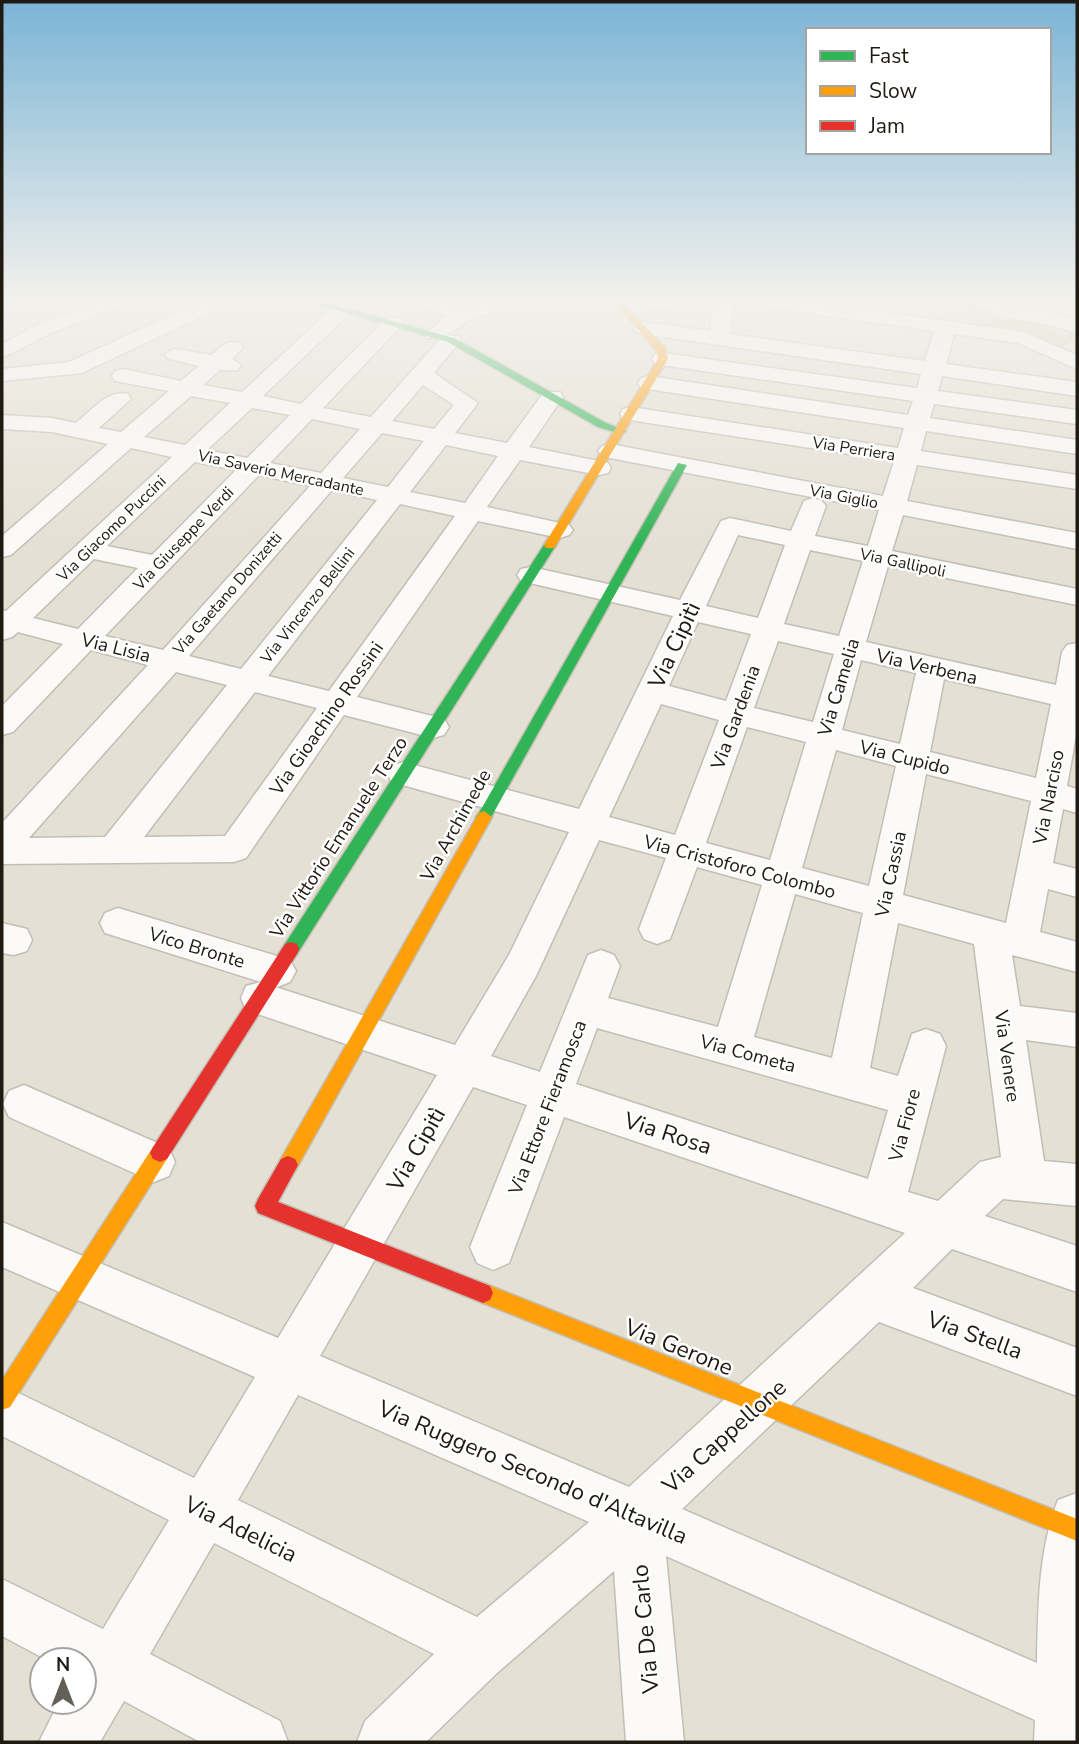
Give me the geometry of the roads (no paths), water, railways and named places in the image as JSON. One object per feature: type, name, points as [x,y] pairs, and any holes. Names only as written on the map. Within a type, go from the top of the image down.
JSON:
[{"type":"street","points":[[2,549],[194,381]]},
{"type":"street","name":"Via Giacomo Puccini","points":[[5,624],[88,550],[265,381]]},
{"type":"street","name":"Via Giuseppe Verdi","points":[[2,724],[307,412],[317,381]]},
{"type":"street","name":"Via Gaetano Donizetti","points":[[2,845],[414,381]]},
{"type":"street","name":"Via Vincenzo Bellini","points":[[114,850],[467,403],[433,381]]},
{"type":"street","points":[[523,381],[602,425],[615,441]]},
{"type":"street","points":[[823,381],[849,381]]},
{"type":"street","points":[[649,383],[827,409],[906,381]]},
{"type":"street","name":"Via Camelia","points":[[731,1048],[930,381]]},
{"type":"street","points":[[944,381],[1007,436],[1077,447]]},
{"type":"street","points":[[955,381],[1018,409],[1077,417]]},
{"type":"street","points":[[1026,381],[1077,388]]},
{"type":"street","points":[[1032,382],[999,458],[1006,499],[1077,505]]},
{"type":"street","name":"Via Vittorio Emanuele Terzo","points":[[2,1399],[560,530],[649,383]]},
{"type":"street","points":[[817,442],[835,383]]},
{"type":"street","points":[[81,431],[122,387],[186,388],[513,452],[615,441]]},
{"type":"street","name":"Via Gioachino Rossini","points":[[2,850],[234,849],[552,397]]},
{"type":"street","name":"Via Saverio Mercadante","points":[[2,422],[52,425],[560,530]]},
{"type":"street","name":"Via Perriera","points":[[615,441],[817,442],[908,456],[1006,499],[1077,482]]},
{"type":"street","name":"Via Giglio","points":[[615,441],[682,465],[751,478],[827,500],[893,505],[964,519],[1006,499],[1077,541]]},
{"type":"street","name":"Via Cipitì","points":[[68,1742],[523,965],[766,447]]},
{"type":"street","name":"Via Gardenia","points":[[657,929],[800,540],[827,500],[856,448]]},
{"type":"street","name":"Via Archimede","points":[[265,1206],[682,465]]},
{"type":"street","points":[[954,572],[964,519]]},
{"type":"street","name":"Via Gallipoli","points":[[729,527],[1077,597]]},
{"type":"street","points":[[88,550],[158,564]]},
{"type":"street","name":"Via Verbena","points":[[530,575],[1073,699]]},
{"type":"street","name":"Via Lisia","points":[[5,624],[84,639],[433,727]]},
{"type":"street","name":"Via Narciso","points":[[1005,938],[1063,797],[1077,652]]},
{"type":"street","name":"Via Cassia","points":[[847,1080],[932,667]]},
{"type":"street","name":"Via Cupido","points":[[652,692],[1063,797]]},
{"type":"street","name":"Via Cristoforo Colombo","points":[[403,775],[1077,957]]},
{"type":"street","points":[[1034,871],[1077,883]]},
{"type":"street","name":"Vico Bronte","points":[[117,923],[268,984]]},
{"type":"street","name":"Via Venere","points":[[1005,938],[1002,1020],[1025,1178]]},
{"type":"street","name":"Via Ettore Fieramosca","points":[[493,1247],[601,966]]},
{"type":"street","name":"Via Rosa","points":[[268,984],[363,1032],[1077,1269]]},
{"type":"street","name":"Via Cometa","points":[[585,1008],[910,1098]]},
{"type":"street","points":[[1002,1020],[1077,1030]]},
{"type":"street","name":"Via Fiore","points":[[883,1204],[926,1046]]},
{"type":"street","points":[[24,1104],[155,1162]]},
{"type":"street","name":"Via Cappellone","points":[[386,1742],[481,1648],[636,1516],[760,1404],[874,1297],[995,1177],[1077,1185]]},
{"type":"street","name":"Via Gerone","points":[[265,1206],[760,1404],[1077,1525]]},
{"type":"street","name":"Via Ruggero Secondo d'Altavilla","points":[[2,1244],[636,1516],[1063,1723]]},
{"type":"street","name":"Via Stella","points":[[874,1297],[1077,1372]]},
{"type":"street","name":"Via Adelicia","points":[[2,1410],[481,1648]]},
{"type":"street","name":"Via De Carlo","points":[[636,1516],[655,1742]]},
{"type":"street","points":[[1063,1723],[1066,1604],[1077,1525]]},
{"type":"street","points":[[2,1606],[259,1742]]}]
